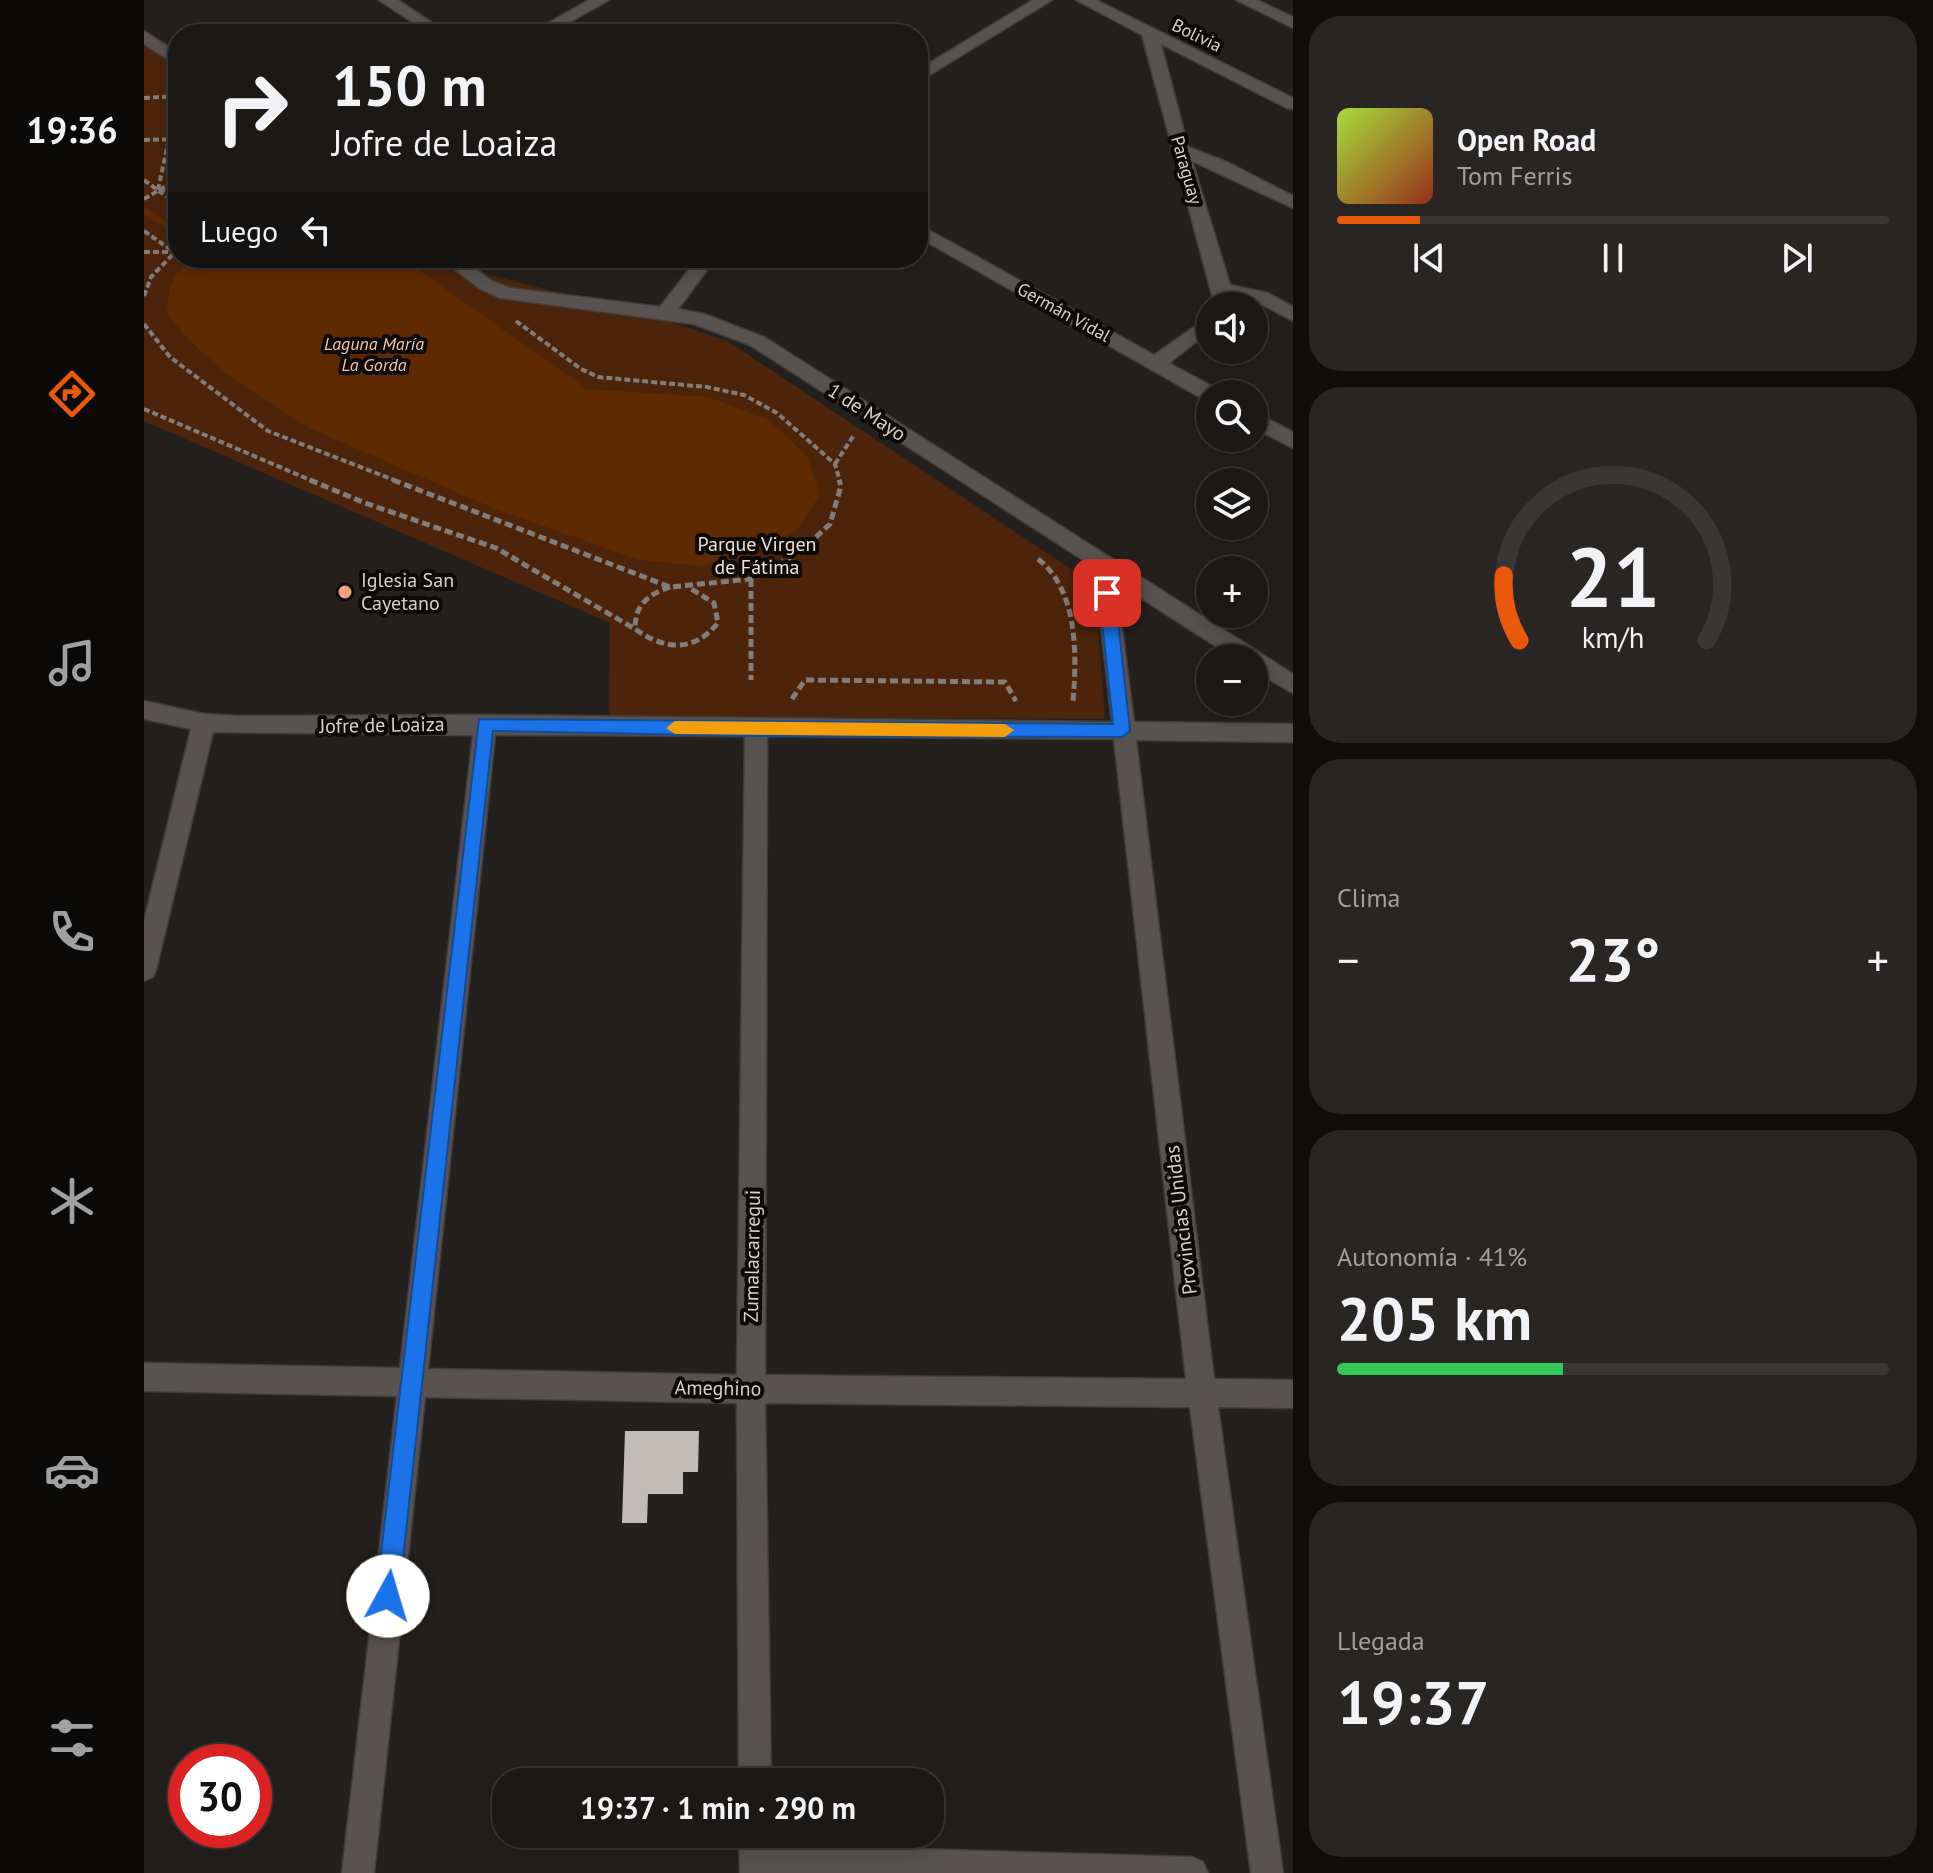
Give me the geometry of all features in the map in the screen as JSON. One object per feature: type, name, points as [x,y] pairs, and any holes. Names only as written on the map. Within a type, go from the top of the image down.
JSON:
[{"type":"street","points":[[387,0],[425,24]]},
{"type":"street","points":[[556,24],[601,0]]},
{"type":"street","points":[[928,71],[1044,0]]},
{"type":"street","name":"Bolivia","points":[[1084,0],[1293,104]]},
{"type":"street","points":[[1244,0],[1293,23]]},
{"type":"street","name":"Paraguay","points":[[1150,34],[1221,292]]},
{"type":"street","points":[[144,36],[168,54]]},
{"type":"street","points":[[1180,150],[1293,203]]},
{"type":"street","name":"Germán Vidal","points":[[928,236],[1196,386]]},
{"type":"street","name":"1 de Mayo","points":[[463,268],[486,285],[506,294],[666,312],[697,318],[757,341],[1228,644]]},
{"type":"street","points":[[666,312],[699,268]]},
{"type":"street","points":[[1268,300],[1293,315]]},
{"type":"street","points":[[1156,363],[1196,333]]},
{"type":"street","points":[[1268,427],[1293,441]]},
{"type":"street","name":"Provincias Unidas","points":[[1104,565],[1202,1392],[1267,1873]]},
{"type":"street","name":"1 de Mayo","points":[[1268,669],[1293,685]]},
{"type":"street","name":"Jofre de Loaiza","points":[[144,710],[204,723],[239,725],[485,724],[756,730],[1293,733]]},
{"type":"street","points":[[144,970],[204,723]]},
{"type":"street","points":[[358,1873],[485,724]]},
{"type":"street","name":"Zumalacarregui","points":[[755,1768],[751,1389],[756,730]]},
{"type":"street","name":"Ameghino","points":[[144,1377],[751,1389],[1293,1394]]},
{"type":"street","points":[[755,1856],[1192,1873]]},
{"type":"path","points":[[144,98],[168,97]]},
{"type":"path","points":[[144,140],[168,139]]},
{"type":"path","points":[[158,190],[168,144]]},
{"type":"path","points":[[144,180],[168,198]]},
{"type":"path","points":[[144,199],[168,184]]},
{"type":"path","points":[[158,190],[168,190]]},
{"type":"path","points":[[144,231],[168,246]]},
{"type":"path","points":[[144,252],[168,251]]},
{"type":"path","points":[[144,296],[151,277],[168,259]]},
{"type":"path","points":[[144,324],[170,357],[268,431],[670,587],[751,579],[800,552],[830,524],[841,486],[835,464],[777,413],[744,395],[707,387],[598,377],[581,369],[510,314],[526,316]]},
{"type":"path","points":[[144,409],[365,503],[496,548],[598,605],[648,640],[666,647],[683,648],[711,634],[718,623],[714,603],[687,587]]},
{"type":"path","points":[[841,427],[867,444]]},
{"type":"path","points":[[835,464],[854,435]]},
{"type":"path","points":[[1033,555],[1055,573],[1065,592],[1076,684],[1073,702],[1067,708]]},
{"type":"path","points":[[751,579],[751,680]]},
{"type":"path","points":[[635,629],[634,614],[638,602],[670,587]]},
{"type":"path","points":[[785,709],[805,680],[1005,682],[1017,704]]},
{"type":"green space","name":"Parque Virgen de Fátima","points":[[144,43],[168,60],[168,268],[463,268],[663,319],[729,342],[1095,585],[1105,719],[609,716],[610,623],[144,421]]},
{"type":"water","name":"Laguna María La Gorda","points":[[416,268],[587,389],[709,397],[770,421],[808,457],[820,495],[797,530],[748,556],[699,566],[640,560],[500,511],[309,428],[225,373],[187,338],[167,314],[172,281],[181,269]]},
{"type":"building","points":[[625,1431],[699,1431],[698,1472],[683,1472],[683,1494],[648,1494],[647,1523],[622,1523]]},
{"type":"waterway","points":[[144,210],[168,226]]},
{"type":"slow traffic","points":[[675,728],[1005,730]]},
{"type":"place","name":"Iglesia San Cayetano","points":[[345,592]]},
{"type":"route","points":[[388,1596],[485,724],[756,730],[1122,731],[1107,593]]}]
